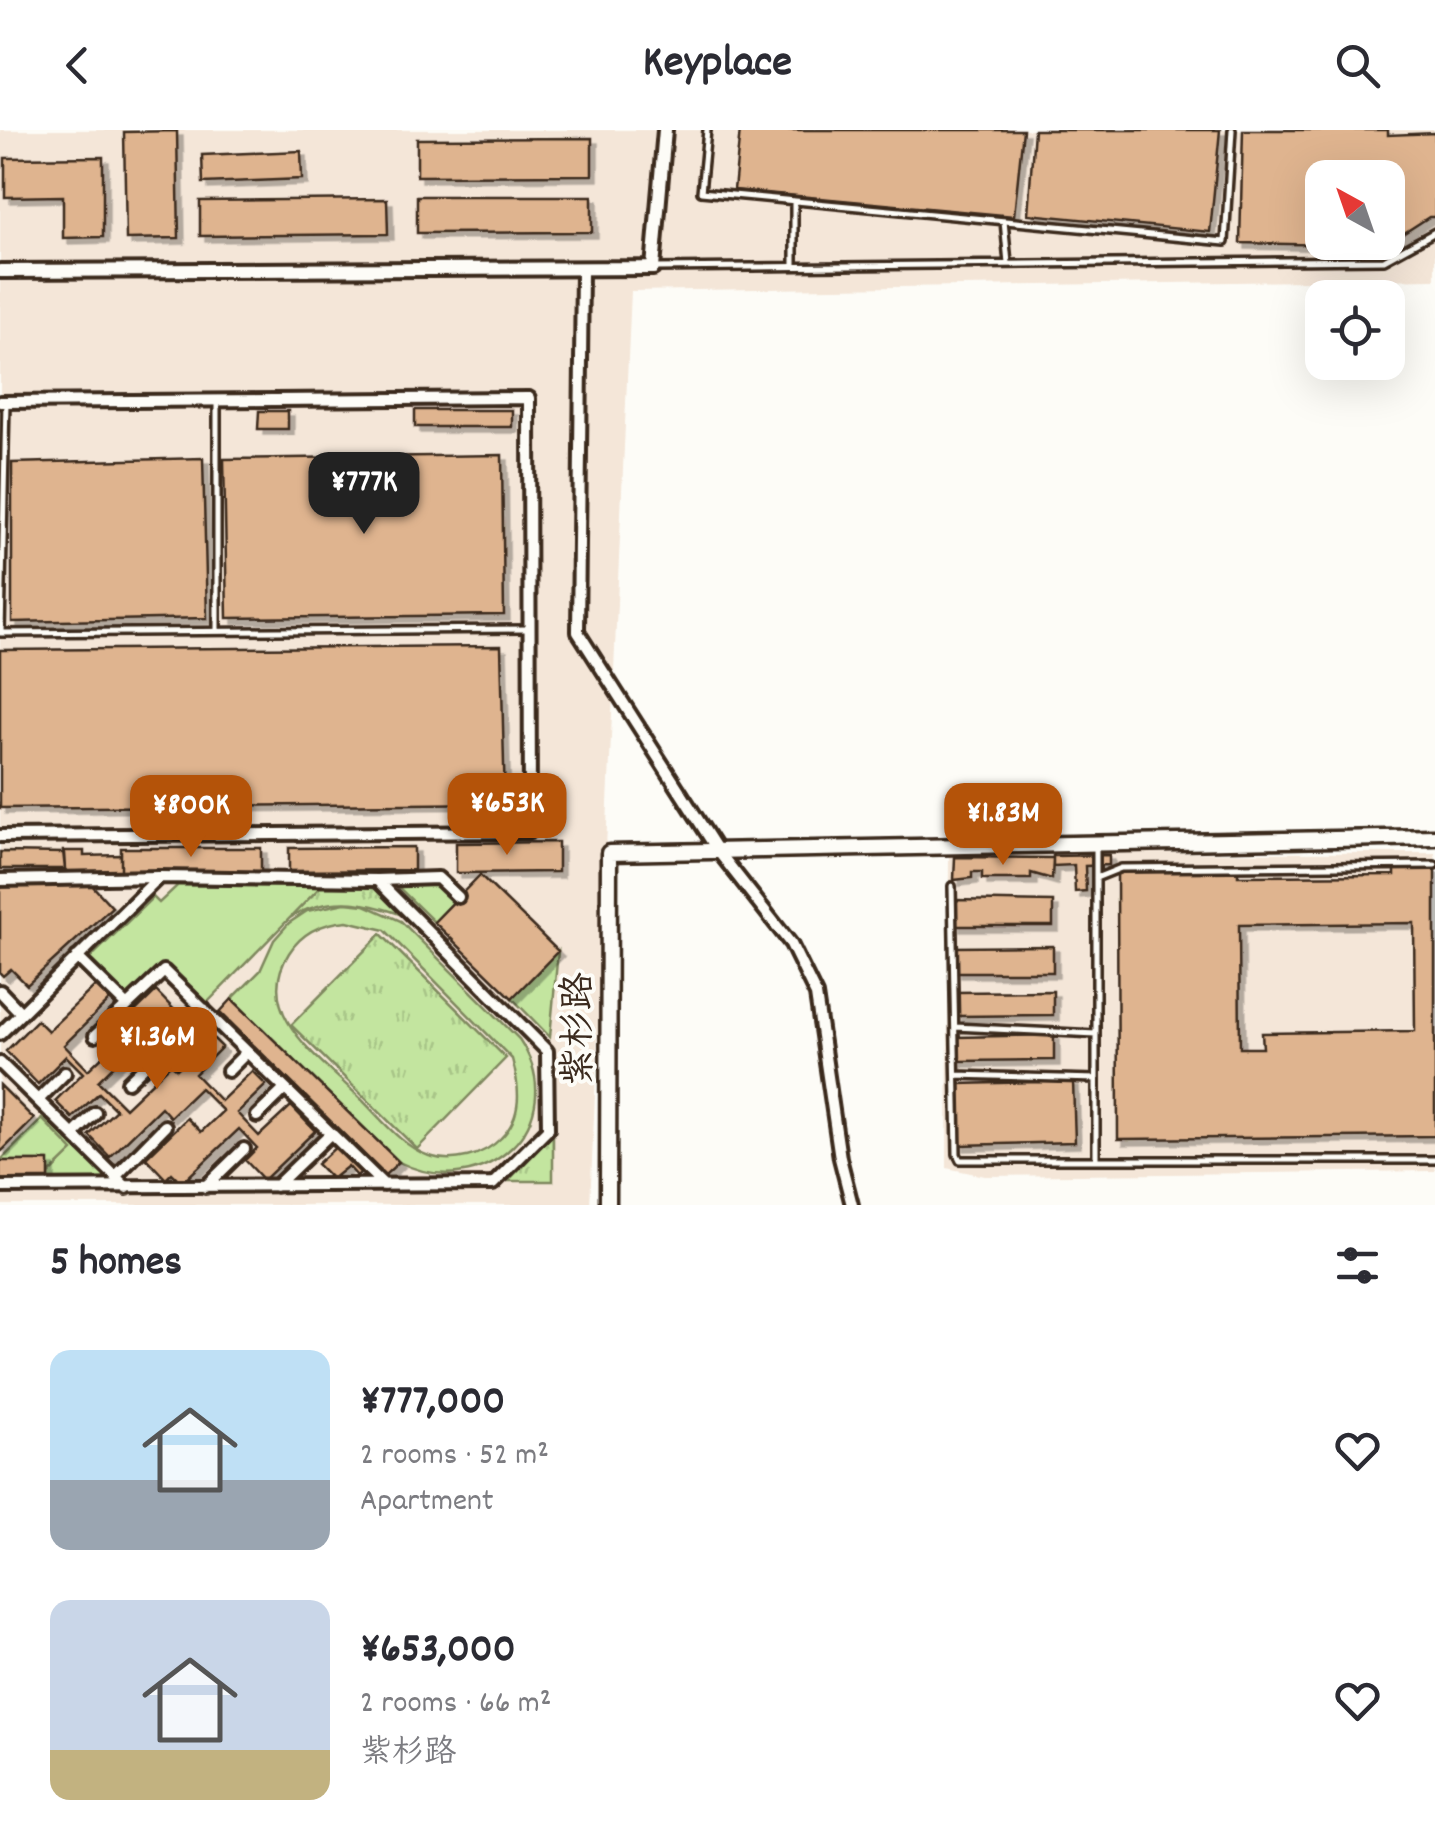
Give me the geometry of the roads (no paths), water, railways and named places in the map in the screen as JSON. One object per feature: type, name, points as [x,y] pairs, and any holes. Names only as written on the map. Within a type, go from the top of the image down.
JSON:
[{"type":"main road","points":[[718,851],[1435,837]]},
{"type":"main road","name":"紫杉路","points":[[608,1205],[609,853],[718,851]]},
{"type":"street","points":[[0,271],[653,268],[665,130]]},
{"type":"street","points":[[582,270],[578,632],[718,851],[791,944],[816,994],[840,1158],[852,1205]]},
{"type":"street","points":[[0,836],[530,832],[529,398],[3,402]]},
{"type":"street","points":[[0,1034],[159,877]]},
{"type":"street","points":[[0,880],[438,878],[458,896]]},
{"type":"street","points":[[0,1188],[494,1184],[548,1129],[546,1051],[377,880]]},
{"type":"street","points":[[77,957],[127,1006]]},
{"type":"street","points":[[95,1036],[164,971],[384,1185]]},
{"type":"street","points":[[0,991],[22,1013]]},
{"type":"street","points":[[128,1082],[204,1009]]},
{"type":"street","points":[[228,1071],[247,1052]]},
{"type":"street","points":[[0,1063],[127,1188]]},
{"type":"street","points":[[38,1100],[65,1073]]},
{"type":"street","points":[[258,1116],[285,1089]]},
{"type":"street","points":[[73,1135],[96,1113]]},
{"type":"street","points":[[115,1176],[166,1126]]},
{"type":"street","points":[[276,1186],[330,1133]]},
{"type":"street","points":[[205,1188],[244,1150]]},
{"type":"lane","points":[[707,130],[701,192],[1226,242],[1232,130]]},
{"type":"lane","points":[[794,201],[794,266]]},
{"type":"lane","points":[[1004,221],[1008,264]]},
{"type":"lane","points":[[653,268],[1384,260],[1435,232]]},
{"type":"lane","points":[[216,400],[216,631]]},
{"type":"lane","points":[[3,402],[0,633],[530,629]]},
{"type":"lane","points":[[1096,844],[1096,1160]]},
{"type":"lane","points":[[1096,878],[1121,868],[1435,865]]},
{"type":"lane","points":[[952,886],[960,1160],[1435,1160]]},
{"type":"lane","points":[[955,1028],[1096,1034]]},
{"type":"lane","points":[[956,1075],[1096,1079]]}]
